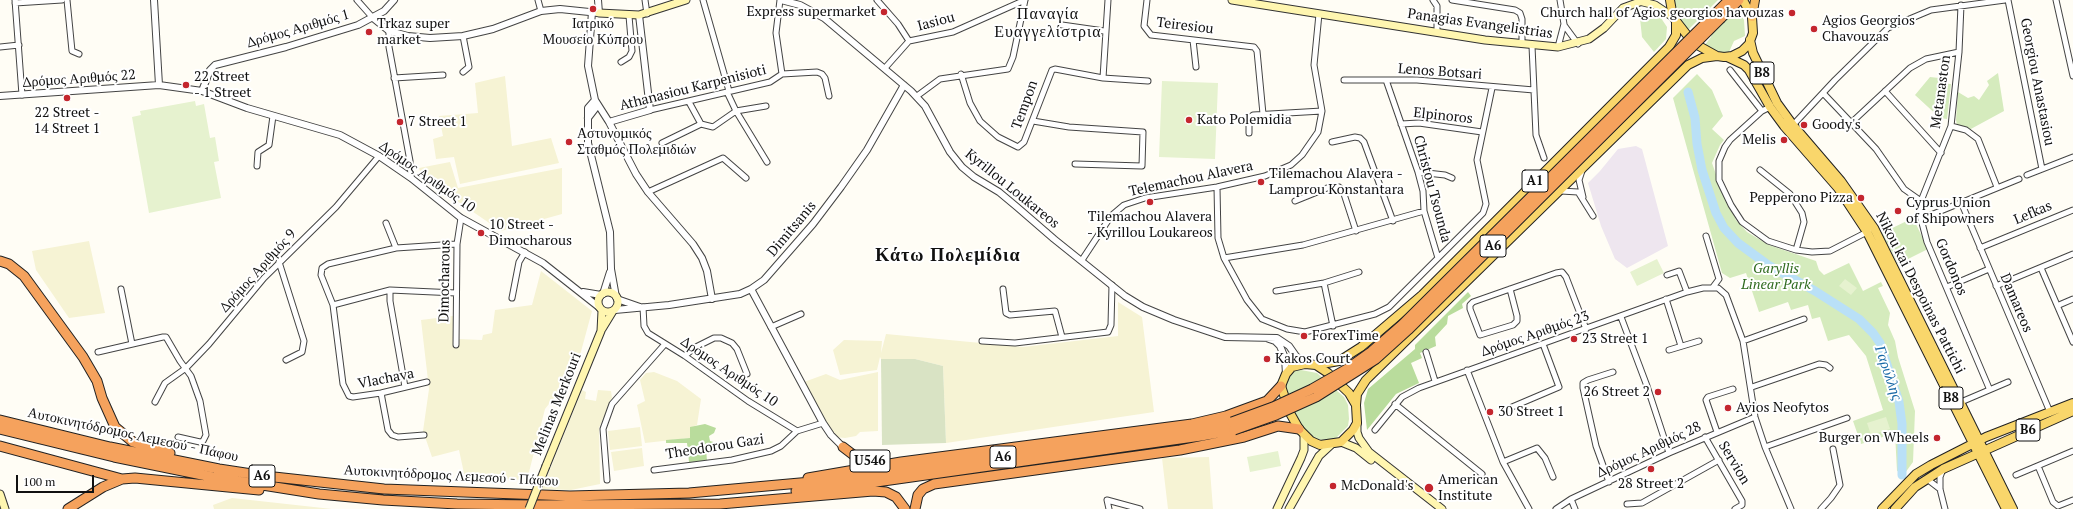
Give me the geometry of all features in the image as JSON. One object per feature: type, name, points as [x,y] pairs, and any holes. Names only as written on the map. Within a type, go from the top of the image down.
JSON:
[{"type":"highway","name":"A6","points":[[1718,16],[1728,0]]},
{"type":"highway","name":"A6","points":[[596,500],[669,503],[855,485],[1202,436],[1233,426],[1312,389],[1347,369],[1371,352],[1402,325],[1718,16],[1739,0]]},
{"type":"highway","points":[[1752,17],[1755,0]]},
{"type":"highway","points":[[0,261],[9,264],[24,276],[90,368],[115,427],[133,442],[162,452],[315,482]]},
{"type":"highway","points":[[772,486],[819,475],[901,462],[1192,424],[1226,416],[1267,401],[1281,386]]},
{"type":"highway","name":"Αυτοκινητόδρομος Λεμεσού - Πάφου","points":[[0,420],[110,447],[219,469],[315,482],[384,489],[596,500]]},
{"type":"highway","name":"A6","points":[[596,500],[830,480],[1233,426]]},
{"type":"highway","points":[[915,509],[918,495],[924,489],[934,484],[1180,450],[1244,437],[1278,426],[1301,433]]},
{"type":"highway","name":"Αυτοκινητόδρομος Λεμεσού - Πάφου","points":[[0,429],[114,458],[212,477],[318,494],[457,504],[596,500]]},
{"type":"highway","points":[[0,446],[122,479],[144,478],[268,491],[318,494]]},
{"type":"highway","name":"U546","points":[[843,447],[860,460],[901,462]]},
{"type":"highway","points":[[68,509],[103,487],[122,479]]},
{"type":"highway","points":[[855,485],[963,479]]},
{"type":"highway","points":[[669,503],[720,504],[873,491],[886,492],[896,497],[905,509]]},
{"type":"main road","points":[[596,12],[629,16],[647,14],[686,0]]},
{"type":"main road","name":"Panagias Evangelistrias","points":[[1232,0],[1532,46],[1558,47],[1578,44],[1594,36],[1623,8],[1642,1],[1655,5],[1674,20]]},
{"type":"main road","points":[[1670,0],[1674,20]]},
{"type":"main road","name":"B8","points":[[1674,20],[1699,46],[1717,56],[1728,57],[1742,51],[1753,33],[1752,17],[1743,0]]},
{"type":"main road","name":"A1","points":[[1305,364],[1316,365],[1339,361],[1361,347],[1422,295],[1669,47],[1676,35],[1674,20]]},
{"type":"main road","name":"Nikou kai Despoinas Pattichi","points":[[1750,40],[1753,53],[1777,103],[1793,125],[1841,181],[1871,230],[1960,402],[2006,509]]},
{"type":"main road","name":"A1","points":[[1357,423],[1356,405],[1358,394],[1366,380],[1582,171],[1688,65],[1702,58],[1717,56]]},
{"type":"main road","name":"Nikou kai Despoinas Pattichi","points":[[1728,57],[1744,65],[1749,70],[1770,107],[1784,126],[1838,188],[1871,230],[1976,442]]},
{"type":"main road","points":[[609,292],[617,298],[618,303],[614,310],[610,312],[601,309],[598,303],[602,294],[609,292]]},
{"type":"main road","name":"Melinas Merkouri","points":[[600,331],[601,309]]},
{"type":"main road","name":"Melinas Merkouri","points":[[529,509],[600,331],[614,310]]},
{"type":"main road","points":[[1276,509],[1304,450],[1301,433],[1283,397],[1281,386],[1286,374],[1292,367],[1305,364]]},
{"type":"main road","points":[[1316,365],[1328,373],[1349,393],[1356,405]]},
{"type":"main road","name":"B6","points":[[1882,509],[1916,474],[1976,442],[2073,403]]},
{"type":"main road","name":"B6","points":[[1895,509],[1915,487],[1943,469],[1980,451],[2073,411]]},
{"type":"main road","points":[[1301,433],[1320,445],[1332,444],[1341,442],[1353,430],[1357,423]]},
{"type":"main road","points":[[1357,423],[1359,438],[1369,452],[1442,509]]},
{"type":"main road","points":[[1341,442],[1356,448],[1435,509]]},
{"type":"main road","points":[[1289,509],[1319,456],[1332,444]]},
{"type":"main road","name":"Nikou kai Despoinas Pattichi","points":[[1980,451],[2013,509]]},
{"type":"main road","points":[[0,494],[5,509]]},
{"type":"street","points":[[22,95],[15,2],[62,0]]},
{"type":"street","points":[[67,0],[72,52],[79,54]]},
{"type":"street","points":[[154,0],[159,85]]},
{"type":"street","points":[[357,0],[373,18],[389,31],[408,36],[430,38],[463,36],[493,29],[541,11],[560,9],[596,12]]},
{"type":"street","name":"Δρόμος Αριθμός 1","points":[[202,91],[210,70],[214,65],[358,25],[373,18],[394,0]]},
{"type":"street","points":[[538,0],[541,11]]},
{"type":"street","points":[[598,0],[588,66],[596,102],[609,122],[626,158],[648,192],[693,244],[702,258],[707,271],[712,299]]},
{"type":"street","points":[[646,0],[647,14]]},
{"type":"street","points":[[703,0],[728,92],[736,111],[767,162]]},
{"type":"street","name":"Athanasiou Karpenisioti","points":[[781,0],[776,33],[782,74]]},
{"type":"street","name":"Kyrillou Loukareos","points":[[781,0],[814,11],[884,68],[917,96],[925,106],[950,152],[962,167],[974,177],[1011,201],[1112,285],[1143,307],[1225,337],[1277,338],[1284,342],[1305,364]]},
{"type":"street","points":[[877,0],[898,24],[909,41]]},
{"type":"street","name":"Iasiou","points":[[884,68],[909,41],[953,32],[1025,0]]},
{"type":"street","name":"Tempon","points":[[917,96],[940,79],[961,74],[1004,69],[1010,66],[1025,0]]},
{"type":"street","points":[[1103,78],[1104,31],[1108,0]]},
{"type":"street","name":"Teiresiou","points":[[1147,0],[1144,26],[1151,35],[1254,47],[1257,50],[1263,114]]},
{"type":"street","points":[[1433,0],[1437,6],[1437,32]]},
{"type":"street","points":[[1452,0],[1515,10],[1520,13],[1522,19],[1522,44]]},
{"type":"street","points":[[1558,47],[1564,24],[1560,0]]},
{"type":"street","points":[[1793,125],[1888,28],[1931,10],[1970,2],[2006,0]]},
{"type":"street","name":"Georgiou Anastasiou","points":[[2006,0],[2042,169]]},
{"type":"street","points":[[2056,0],[2072,62],[2073,76]]},
{"type":"street","name":"Metanaston","points":[[1921,201],[1951,126],[1959,52],[1961,5]]},
{"type":"street","points":[[1249,133],[1250,116],[1322,111],[1314,65],[1319,14]]},
{"type":"street","points":[[639,15],[650,110]]},
{"type":"street","points":[[621,62],[629,57],[632,51],[629,16]]},
{"type":"street","points":[[1564,24],[1578,44]]},
{"type":"street","points":[[1062,25],[1104,31]]},
{"type":"street","points":[[631,31],[641,30]]},
{"type":"street","points":[[389,31],[389,48],[410,161],[411,178]]},
{"type":"street","points":[[463,36],[469,66],[463,72]]},
{"type":"street","points":[[1193,40],[1196,67]]},
{"type":"street","points":[[0,47],[19,45]]},
{"type":"street","points":[[1532,46],[1536,135],[1544,158]]},
{"type":"street","points":[[1852,122],[1910,68],[1926,59],[1959,52]]},
{"type":"street","name":"Tempon","points":[[961,74],[975,114],[985,126],[998,137],[1014,146],[1022,146],[1052,70],[1055,69],[1103,78],[1148,81]]},
{"type":"street","points":[[1730,70],[1762,111]]},
{"type":"street","name":"Athanasiou Karpenisioti","points":[[609,122],[650,110],[770,82],[782,74],[817,72],[822,74],[825,78],[828,96]]},
{"type":"street","points":[[394,78],[443,75]]},
{"type":"street","name":"Lenos Botsari","points":[[1344,80],[1417,80],[1492,88],[1534,90]]},
{"type":"street","name":"Christou Tsounda","points":[[1386,80],[1418,172],[1423,191],[1424,211],[1438,258]]},
{"type":"street","name":"Δρόμος Αριθμός 10","points":[[159,85],[202,91],[274,116],[340,135],[379,156],[411,178],[461,218],[543,263],[601,309]]},
{"type":"street","name":"Δρόμος Αριθμός 22","points":[[0,96],[159,85]]},
{"type":"street","name":"Dimitsanis","points":[[614,310],[712,299],[751,289],[764,280],[841,187],[868,150],[904,85]]},
{"type":"street","points":[[1217,186],[1218,238],[1224,258],[1247,300],[1262,319],[1280,327],[1306,332],[1334,326],[1375,314],[1389,307],[1483,213],[1486,204],[1477,164],[1482,132],[1492,88]]},
{"type":"street","points":[[1885,91],[1941,153]]},
{"type":"street","points":[[1823,93],[1876,149],[1904,189],[1921,201]]},
{"type":"street","points":[[588,118],[596,102]]},
{"type":"street","points":[[596,102],[588,108],[588,143],[610,232],[611,268],[617,298]]},
{"type":"street","points":[[689,102],[701,124]]},
{"type":"street","points":[[662,143],[701,124],[713,127],[736,111],[766,106]]},
{"type":"street","points":[[1770,107],[1762,111],[1725,147],[1718,166],[1719,180],[1731,205],[1742,222],[1750,229],[1768,240],[1796,250],[1820,252],[1830,251],[1871,230]]},
{"type":"street","name":"Telemachou Alavera","points":[[1082,260],[1111,216],[1124,205],[1145,198],[1265,176],[1291,165],[1302,155],[1318,132],[1322,111]]},
{"type":"street","points":[[592,112],[604,113]]},
{"type":"street","points":[[257,166],[258,152],[269,145],[274,116]]},
{"type":"street","points":[[1033,121],[1069,127],[1143,132],[1143,164],[1140,167],[1075,164]]},
{"type":"street","name":"Elpinoros","points":[[1401,124],[1419,123],[1482,132]]},
{"type":"street","points":[[1951,126],[1966,130],[1978,139],[1997,187]]},
{"type":"street","points":[[1332,142],[1355,137],[1360,138],[1364,142],[1393,221]]},
{"type":"street","name":"Δρόμος Αριθμός 9","points":[[154,402],[166,383],[186,368],[279,262],[336,207],[379,156]]},
{"type":"street","points":[[2027,175],[2073,157]]},
{"type":"street","points":[[648,192],[723,158],[746,178]]},
{"type":"street","points":[[1760,170],[1790,194],[1802,213],[1804,222],[1796,250]]},
{"type":"street","points":[[1582,171],[1579,180],[1583,199]]},
{"type":"street","points":[[1418,172],[1445,175],[1452,178]]},
{"type":"street","points":[[1921,219],[2018,178]]},
{"type":"street","points":[[1295,201],[1332,186],[1338,187],[1343,191],[1356,231]]},
{"type":"street","points":[[1561,191],[1578,192],[1593,216]]},
{"type":"street","name":"Gordonos","points":[[1921,201],[1921,219],[1927,242],[1990,388]]},
{"type":"street","name":"Damareos","points":[[1961,202],[2050,412]]},
{"type":"street","name":"Lefkas","points":[[1980,248],[2073,210]]},
{"type":"street","points":[[1224,258],[1303,245],[1393,221],[1424,211]]},
{"type":"street","name":"Dimocharous","points":[[456,345],[457,244],[461,218]]},
{"type":"street","points":[[386,223],[396,248]]},
{"type":"street","points":[[1706,236],[1719,279],[1715,288],[1726,295],[1744,341],[1752,387],[1755,416],[1765,447],[1791,509]]},
{"type":"street","points":[[456,293],[390,290],[333,305],[321,275],[322,268],[328,264],[396,248],[457,244]]},
{"type":"street","points":[[512,298],[519,262],[525,252]]},
{"type":"street","points":[[1996,286],[2073,254]]},
{"type":"street","points":[[279,262],[304,341],[302,352],[286,360]]},
{"type":"street","points":[[602,294],[611,268]]},
{"type":"street","points":[[2041,268],[2059,305],[2073,342]]},
{"type":"street","points":[[1947,287],[1989,269]]},
{"type":"street","points":[[1667,275],[1682,270],[1687,292]]},
{"type":"street","points":[[1276,291],[1324,283],[1359,272]]},
{"type":"street","points":[[1510,289],[1517,321],[1513,325],[1480,335],[1478,333],[1470,305],[1510,289],[1562,272],[1566,277],[1586,328]]},
{"type":"street","points":[[1324,283],[1334,326]]},
{"type":"street","points":[[982,341],[1015,343],[1108,332],[1110,329],[1112,285]]},
{"type":"street","points":[[1003,288],[1006,313],[1010,315],[1055,311],[1062,337]]},
{"type":"street","name":"Δρόμος Αριθμός 23","points":[[1375,430],[1395,404],[1410,392],[1435,381],[1621,317],[1687,292],[1715,288]]},
{"type":"street","points":[[121,289],[132,344]]},
{"type":"street","name":"U546","points":[[751,289],[823,423],[843,447]]},
{"type":"street","points":[[390,290],[390,301],[405,387]]},
{"type":"street","name":"Δρόμος Αριθμός 10","points":[[578,290],[588,294],[602,294]]},
{"type":"street","name":"Dimitsanis","points":[[617,298],[642,307]]},
{"type":"street","points":[[1666,299],[1681,346]]},
{"type":"street","points":[[2059,305],[2073,299]]},
{"type":"street","name":"Vlachava","points":[[333,305],[343,384],[349,396],[354,397],[381,393],[427,382]]},
{"type":"street","name":"Δρόμος Αριθμός 10","points":[[642,307],[644,326],[648,333],[686,356],[748,401],[797,431]]},
{"type":"street","points":[[771,327],[801,314]]},
{"type":"street","points":[[1621,317],[1647,386],[1669,453]]},
{"type":"street","points":[[1744,341],[1804,319]]},
{"type":"street","points":[[98,352],[163,336],[166,337],[180,361],[186,368],[200,401],[205,438],[200,442],[178,437]]},
{"type":"street","points":[[686,356],[694,348],[714,338],[721,338],[732,343],[737,349],[747,374]]},
{"type":"street","points":[[1267,338],[1275,341],[1280,346],[1285,358],[1286,374]]},
{"type":"street","points":[[1670,350],[1699,341]]},
{"type":"street","points":[[607,480],[603,429],[612,404],[664,344]]},
{"type":"street","points":[[1512,407],[1559,387],[1543,344]]},
{"type":"street","points":[[1426,352],[1435,381]]},
{"type":"street","points":[[1752,387],[1820,364],[1826,365],[1830,368]]},
{"type":"street","points":[[1467,370],[1503,462],[1529,509]]},
{"type":"street","points":[[1609,482],[1596,446],[1583,388],[1584,383],[1588,380],[1613,372]]},
{"type":"street","points":[[1960,402],[1990,388],[2008,382]]},
{"type":"street","points":[[1717,432],[1706,400],[1708,397],[1733,389]]},
{"type":"street","points":[[381,393],[388,430],[392,435],[398,437],[424,435]]},
{"type":"street","points":[[1395,404],[1482,474]]},
{"type":"street","name":"Δρόμος Αριθμός 28","points":[[1556,509],[1571,499],[1669,453],[1755,416]]},
{"type":"street","points":[[1765,447],[1848,418]]},
{"type":"street","points":[[797,431],[823,423]]},
{"type":"street","name":"Theodorou Gazi","points":[[654,470],[732,460],[771,451],[781,446],[797,431]]},
{"type":"street","name":"Servion","points":[[1705,437],[1742,501],[1742,505],[1735,509]]},
{"type":"street","points":[[1503,462],[1537,448],[1545,458],[1553,477]]},
{"type":"street","points":[[1821,509],[1840,485],[1833,449]]},
{"type":"street","points":[[2016,475],[2073,451]]},
{"type":"street","points":[[1627,504],[1642,503],[1719,460]]},
{"type":"street","points":[[2038,466],[2053,502],[2058,506],[2073,500]]},
{"type":"street","points":[[1943,469],[1940,477],[1940,489],[1946,509]]},
{"type":"street","points":[[1927,479],[1940,489]]},
{"type":"street","points":[[1571,499],[1575,509]]},
{"type":"street","points":[[1109,509],[1107,500],[1140,509]]},
{"type":"shaded area","points":[[505,76],[512,146],[551,138],[559,163],[460,184],[454,157],[436,159],[433,139],[443,136],[439,116],[478,113],[475,83]]},
{"type":"shaded area","points":[[1636,146],[1642,149],[1668,246],[1627,268],[1615,259],[1601,226],[1588,183],[1618,149]]},
{"type":"shaded area","points":[[450,162],[458,188],[562,168],[562,214],[501,231],[422,177],[419,168]]},
{"type":"shaded area","points":[[89,241],[105,313],[69,318],[36,270],[32,251]]},
{"type":"shaded area","points":[[541,271],[592,311],[576,370],[545,409],[527,480],[465,478],[459,450],[432,457],[423,431],[429,389],[421,320],[453,316],[458,339],[482,340],[483,335],[492,333],[495,310],[532,305]]},
{"type":"shaded area","points":[[1118,302],[1142,317],[1154,412],[946,443],[943,366],[915,359],[881,359],[880,357],[877,370],[840,375],[833,350],[844,340],[882,341],[881,353],[886,334],[1023,347],[1118,336]]},
{"type":"shaded area","points":[[654,372],[677,381],[701,399],[697,425],[690,428],[690,438],[645,443],[637,405],[645,401],[640,380],[646,373]]},
{"type":"shaded area","points":[[878,372],[878,431],[860,432],[856,436],[845,438],[836,437],[830,431],[804,382],[826,374],[840,380]]},
{"type":"shaded area","points":[[582,390],[586,392],[585,399],[596,401],[598,390],[611,391],[612,398],[599,428],[600,484],[571,490],[542,489]]},
{"type":"shaded area","points":[[640,427],[642,446],[610,450],[608,431]]},
{"type":"shaded area","points":[[642,448],[644,466],[614,471],[611,452]]},
{"type":"shaded area","points":[[1209,457],[1213,509],[1168,509],[1162,458]]},
{"type":"shaded area","points":[[232,498],[332,509],[214,509],[213,505]]},
{"type":"green space","points":[[1672,0],[1718,0],[1687,31],[1673,13]]},
{"type":"green space","points":[[1639,9],[1650,10],[1659,15],[1667,27],[1666,39],[1654,52],[1642,37]]},
{"type":"green space","points":[[1739,10],[1744,20],[1745,36],[1734,41],[1729,52],[1717,52],[1704,46],[1711,37],[1712,32],[1727,18],[1735,16]]},
{"type":"green space","points":[[1998,73],[2004,111],[1969,130],[1957,125],[1958,92],[1968,98],[1974,96],[1979,100],[1989,85],[1987,81]]},
{"type":"green space","name":"Garyllis Linear Park","points":[[1697,74],[1712,90],[1723,116],[1712,129],[1724,140],[1720,145],[1712,163],[1719,183],[1736,220],[1747,232],[1769,245],[1816,261],[1819,270],[1824,275],[1849,263],[1863,291],[1881,282],[1883,286],[1878,288],[1890,313],[1888,325],[1895,341],[1898,357],[1915,411],[1913,462],[1905,473],[1897,471],[1895,433],[1861,444],[1853,421],[1883,410],[1866,356],[1849,335],[1828,341],[1820,317],[1812,319],[1808,305],[1791,310],[1788,302],[1759,312],[1746,273],[1730,278],[1722,273],[1673,98]]},
{"type":"green space","points":[[1930,77],[1939,78],[1940,83],[1951,84],[1947,119],[1940,118],[1915,95]]},
{"type":"green space","name":"Kato Polemidia","points":[[1162,81],[1218,83],[1215,159],[1159,157]]},
{"type":"green space","points":[[195,101],[196,106],[204,104],[210,138],[215,137],[219,161],[214,162],[221,198],[149,213],[132,117],[141,115],[140,111]]},
{"type":"green space","points":[[1913,218],[1928,249],[1898,264],[1882,233]]},
{"type":"green space","points":[[1657,259],[1664,273],[1637,286],[1630,272]]},
{"type":"green space","points":[[1845,279],[1857,288],[1851,295],[1839,286]]},
{"type":"green space","points":[[1468,292],[1471,296],[1462,304],[1463,308],[1448,316],[1447,324],[1435,337],[1436,346],[1420,353],[1422,358],[1411,363],[1419,383],[1396,394],[1367,430],[1364,403],[1368,389],[1415,349],[1415,345]]},
{"type":"green space","points":[[881,359],[915,359],[943,366],[946,443],[882,445]]},
{"type":"green space","points":[[1301,370],[1317,373],[1344,397],[1348,405],[1348,426],[1336,438],[1322,440],[1307,436],[1284,395],[1286,382],[1289,375],[1295,371]]},
{"type":"green space","points":[[1886,417],[1890,429],[1871,435],[1867,423]]},
{"type":"green space","points":[[705,424],[716,428],[714,433],[709,436],[710,441],[720,444],[706,449],[707,461],[689,462],[687,443],[666,443],[666,440],[690,438],[690,427]]},
{"type":"green space","points":[[1278,451],[1281,466],[1250,472],[1247,457]]},
{"type":"waterway","name":"Γαρύλλης","points":[[1688,92],[1695,118],[1697,144],[1702,170],[1716,213],[1724,228],[1738,243],[1768,265],[1815,291],[1859,319],[1873,333],[1880,343],[1899,402],[1902,424],[1902,475]]},
{"type":"place","name":"Ιατρικό Μουσείο Κύπρου","points":[[593,9]]},
{"type":"place","name":"Express supermarket","points":[[884,12]]},
{"type":"place","name":"Church hall of Agios georgios havouzas","points":[[1792,13]]},
{"type":"place","name":"Agios Georgios Chavouzas","points":[[1814,29]]},
{"type":"place","name":"Trkaz super market","points":[[369,32]]},
{"type":"place","name":"22 Street - 1 Street","points":[[186,85]]},
{"type":"place","name":"22 Street - 14 Street 1","points":[[67,98]]},
{"type":"place","name":"Kato Polemidia","points":[[1189,120]]},
{"type":"place","name":"7 Street 1","points":[[400,122]]},
{"type":"place","name":"Goody's","points":[[1804,125]]},
{"type":"place","name":"Melis","points":[[1784,140]]},
{"type":"place","name":"Αστυνομικός Σταθμός Πολεμιδιών","points":[[569,142]]},
{"type":"place","name":"Tilemachou Alavera - Lamprou Konstantara","points":[[1261,182]]},
{"type":"place","name":"Pepperono Pizza","points":[[1861,198]]},
{"type":"place","name":"Tilemachou Alavera - Kyrillou Loukareos","points":[[1150,202]]},
{"type":"place","name":"Cyprus Union of Shipowners","points":[[1898,211]]},
{"type":"place","name":"10 Street - Dimocharous","points":[[481,233]]},
{"type":"place","name":"ForexTime","points":[[1304,336]]},
{"type":"place","name":"23 Street 1","points":[[1574,339]]},
{"type":"place","name":"Kakos Court","points":[[1267,359]]},
{"type":"place","name":"26 Street 2","points":[[1658,392]]},
{"type":"place","name":"Ayios Neofytos","points":[[1728,408]]},
{"type":"place","name":"30 Street 1","points":[[1490,412]]},
{"type":"place","name":"Burger on Wheels","points":[[1937,438]]},
{"type":"place","name":"28 Street 2","points":[[1651,469]]},
{"type":"place","name":"McDonald's","points":[[1333,486]]},
{"type":"place","name":"American Institute","points":[[1429,488]]},
{"type":"district","name":"Παναγία Ευαγγελίστρια","points":[[1048,23]]},
{"type":"district","name":"Κάτω Πολεμίδια","points":[[948,256]]}]
